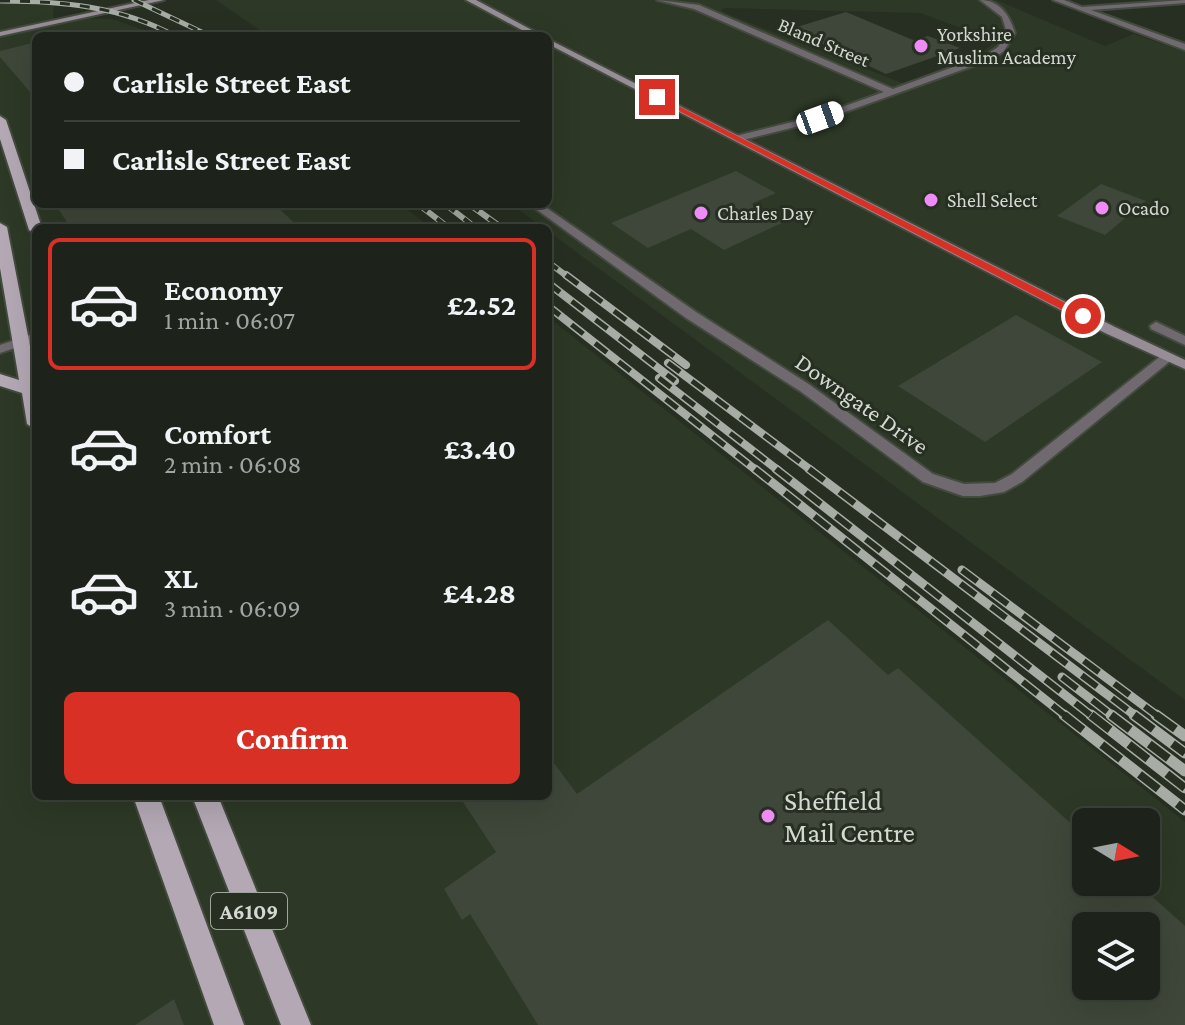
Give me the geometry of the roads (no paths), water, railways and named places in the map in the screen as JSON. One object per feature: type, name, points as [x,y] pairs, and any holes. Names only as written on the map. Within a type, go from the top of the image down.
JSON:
[{"type":"main road","points":[[0,36],[160,0]]},
{"type":"main road","points":[[470,0],[531,32]]},
{"type":"main road","points":[[552,43],[1185,365]]},
{"type":"main road","points":[[0,120],[34,224]]},
{"type":"main road","points":[[0,227],[6,313],[18,343],[32,406]]},
{"type":"main road","points":[[0,380],[28,389]]},
{"type":"main road","name":"A6109","points":[[147,800],[229,1025]]},
{"type":"main road","name":"A6109","points":[[207,800],[296,1025]]},
{"type":"street","name":"Bland Street","points":[[661,0],[696,7],[893,92]]},
{"type":"street","points":[[739,138],[820,118],[966,68],[1001,49],[1011,33],[1010,23],[984,0]]},
{"type":"street","points":[[1057,0],[1185,47]]},
{"type":"street","points":[[696,7],[713,1]]},
{"type":"street","points":[[1076,9],[1185,1]]},
{"type":"street","points":[[1107,20],[1134,6]]},
{"type":"street","name":"Downgate Drive","points":[[540,208],[691,315],[805,388],[928,478],[947,486],[989,489],[1017,478],[1167,358]]},
{"type":"street","points":[[1156,326],[1185,341]]},
{"type":"street","points":[[0,349],[32,338]]},
{"type":"railway","points":[[134,0],[202,32]]},
{"type":"railway","points":[[0,1],[90,7],[133,18],[167,32]]},
{"type":"railway","points":[[423,208],[444,224]]},
{"type":"railway","points":[[450,208],[471,224]]},
{"type":"railway","points":[[474,208],[496,224]]},
{"type":"railway","points":[[552,265],[568,277]]},
{"type":"railway","points":[[566,275],[686,365]]},
{"type":"railway","points":[[552,286],[675,381]]},
{"type":"railway","points":[[552,309],[757,471]]},
{"type":"railway","points":[[668,363],[812,471]]},
{"type":"railway","points":[[659,378],[779,471]]},
{"type":"railway","points":[[755,469],[1067,717]]},
{"type":"railway","points":[[776,469],[1093,717]]},
{"type":"railway","points":[[809,469],[1137,717]]},
{"type":"railway","points":[[962,570],[1159,717]]},
{"type":"railway","points":[[1062,677],[1114,717]]},
{"type":"railway","points":[[1064,715],[1185,810]]},
{"type":"railway","points":[[1091,715],[1185,788]]},
{"type":"railway","points":[[1111,715],[1185,771]]},
{"type":"railway","points":[[1134,715],[1185,753]]},
{"type":"railway","points":[[1156,715],[1185,736]]},
{"type":"place","name":"Yorkshire Muslim Academy","points":[[921,46]]},
{"type":"place","name":"Shell Select","points":[[931,200]]},
{"type":"place","name":"Ocado","points":[[1102,208]]},
{"type":"place","name":"Charles Day","points":[[701,213]]},
{"type":"place","name":"Sheffield Mail Centre","points":[[768,816]]}]
